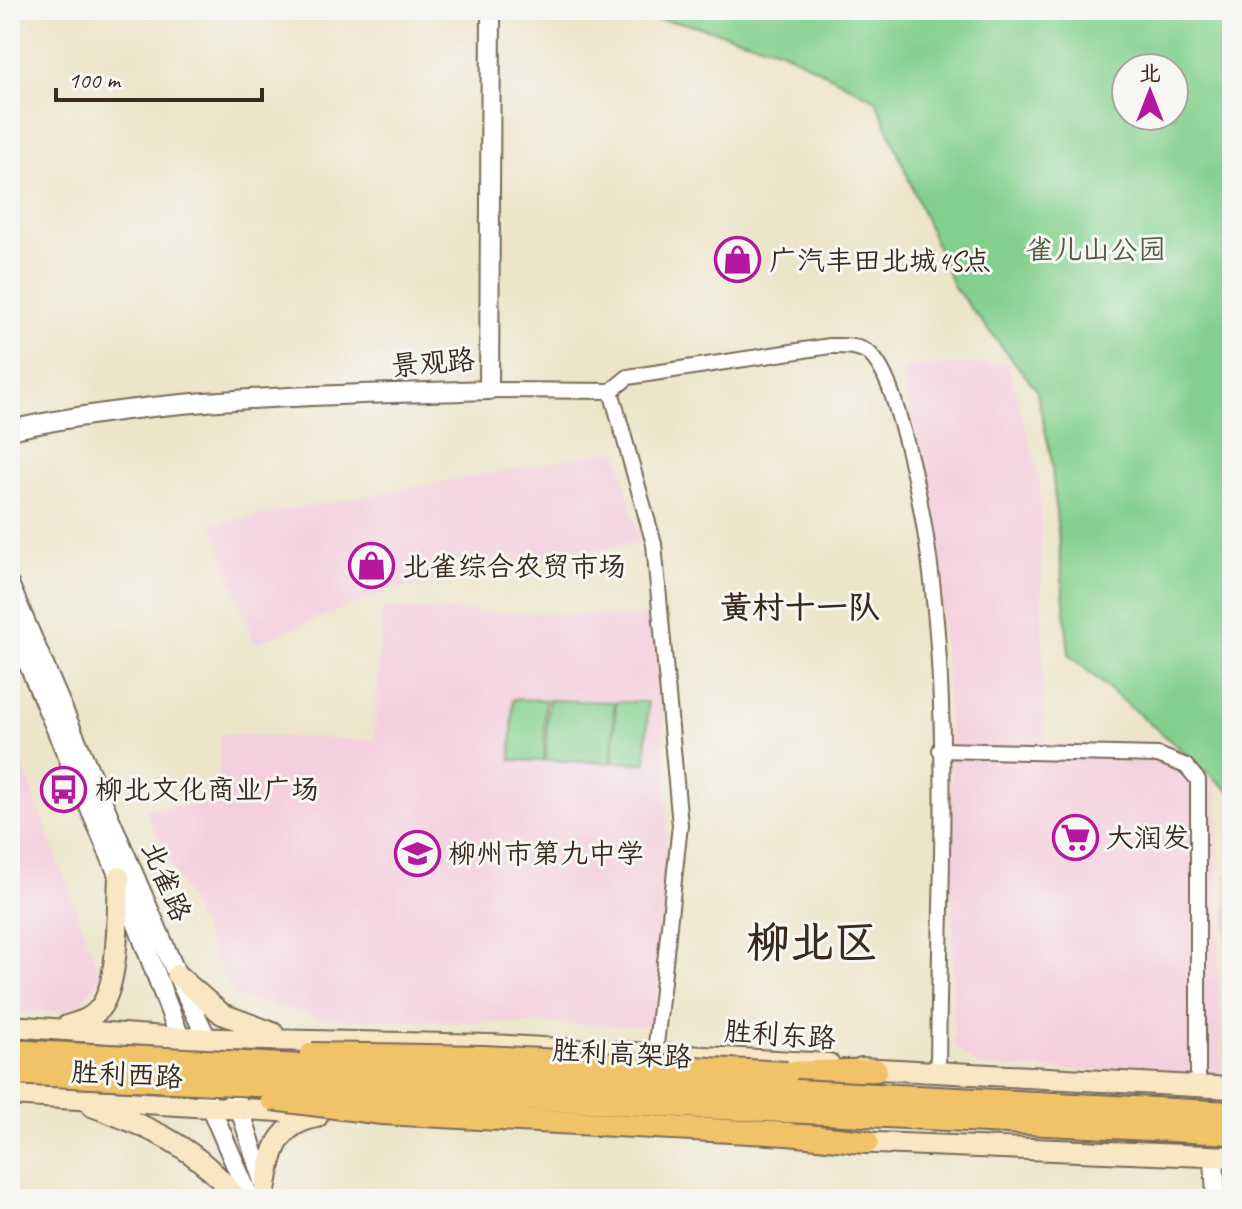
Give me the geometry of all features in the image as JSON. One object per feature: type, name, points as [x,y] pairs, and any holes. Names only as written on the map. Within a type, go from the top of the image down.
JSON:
[{"type":"main road","points":[[62,1028],[89,1018],[101,1007],[110,985],[119,877]]},
{"type":"main road","points":[[177,975],[222,1014],[258,1030],[308,1040]]},
{"type":"main road","name":"胜利西路","points":[[10,1026],[179,1038]]},
{"type":"main road","name":"胜利东路","points":[[179,1038],[308,1040],[786,1060],[876,1070],[1232,1088]]},
{"type":"main road","name":"胜利高架路","points":[[10,1051],[168,1071],[1232,1133]]},
{"type":"main road","points":[[168,1071],[252,1055],[384,1054],[787,1073],[876,1070]]},
{"type":"main road","points":[[168,1071],[305,1105],[382,1113],[788,1134],[867,1142],[1223,1157]]},
{"type":"main road","name":"胜利高架路","points":[[10,1073],[168,1071],[1232,1113]]},
{"type":"main road","name":"胜利西路","points":[[10,1095],[240,1109]]},
{"type":"main road","points":[[69,1099],[142,1124],[195,1153],[237,1199]]},
{"type":"main road","points":[[240,1109],[785,1145],[867,1142]]},
{"type":"main road","points":[[261,1196],[279,1135],[300,1120],[330,1114]]},
{"type":"street","name":"景观路","points":[[10,430],[76,415],[250,398],[489,390],[491,10]]},
{"type":"street","points":[[489,390],[611,391],[628,377],[830,346],[851,347],[869,353],[883,372],[895,405],[928,534],[935,591],[940,750],[938,1073]]},
{"type":"street","points":[[611,391],[654,544],[680,825],[655,1054]]},
{"type":"street","name":"北雀路","points":[[10,586],[177,975],[240,1109],[261,1196]]},
{"type":"street","name":"北雀路","points":[[10,621],[119,877],[179,1038],[211,1106],[261,1196]]},
{"type":"street","points":[[940,750],[1158,755],[1186,766],[1198,780],[1198,1086]]},
{"type":"street","points":[[1216,1199],[1223,1157]]},
{"type":"shaded area","points":[[1008,363],[1040,480],[1044,745],[1176,749],[1217,784],[1221,1075],[978,1067],[954,1045],[950,743],[937,558],[902,368]]},
{"type":"shaded area","name":"北雀综合农贸市场","points":[[617,450],[640,542],[390,590],[254,644],[212,524]]},
{"type":"shaded area","name":"柳州市第九中学","points":[[382,609],[661,616],[669,898],[653,1026],[326,1019],[233,996],[145,809],[218,803],[220,734],[374,740]]},
{"type":"shaded area","name":"柳北文化商业广场","points":[[15,744],[101,977],[77,1010],[10,1013],[10,746]]},
{"type":"shaded area","points":[[1226,874],[1232,874],[1232,1073],[1225,1073]]},
{"type":"green space","name":"雀儿山公园","points":[[580,10],[1232,10],[1232,793],[1069,655],[1051,457],[1036,389],[953,286],[876,100],[781,50],[689,24]]},
{"type":"green space","points":[[513,699],[545,700],[544,761],[511,760]]},
{"type":"green space","points":[[548,700],[614,702],[612,763],[546,760]]},
{"type":"green space","points":[[616,702],[648,702],[646,763],[613,762]]},
{"type":"place","name":"广汽丰田北城4S点","points":[[738,260]]},
{"type":"place","name":"北雀综合农贸市场","points":[[371,566]]},
{"type":"place","name":"柳北文化商业广场","points":[[64,789]]},
{"type":"place","name":"大润发","points":[[1075,837]]},
{"type":"place","name":"柳州市第九中学","points":[[417,853]]},
{"type":"district","name":"黄村十一队","points":[[800,607]]},
{"type":"district","name":"柳北区","points":[[812,942]]}]
